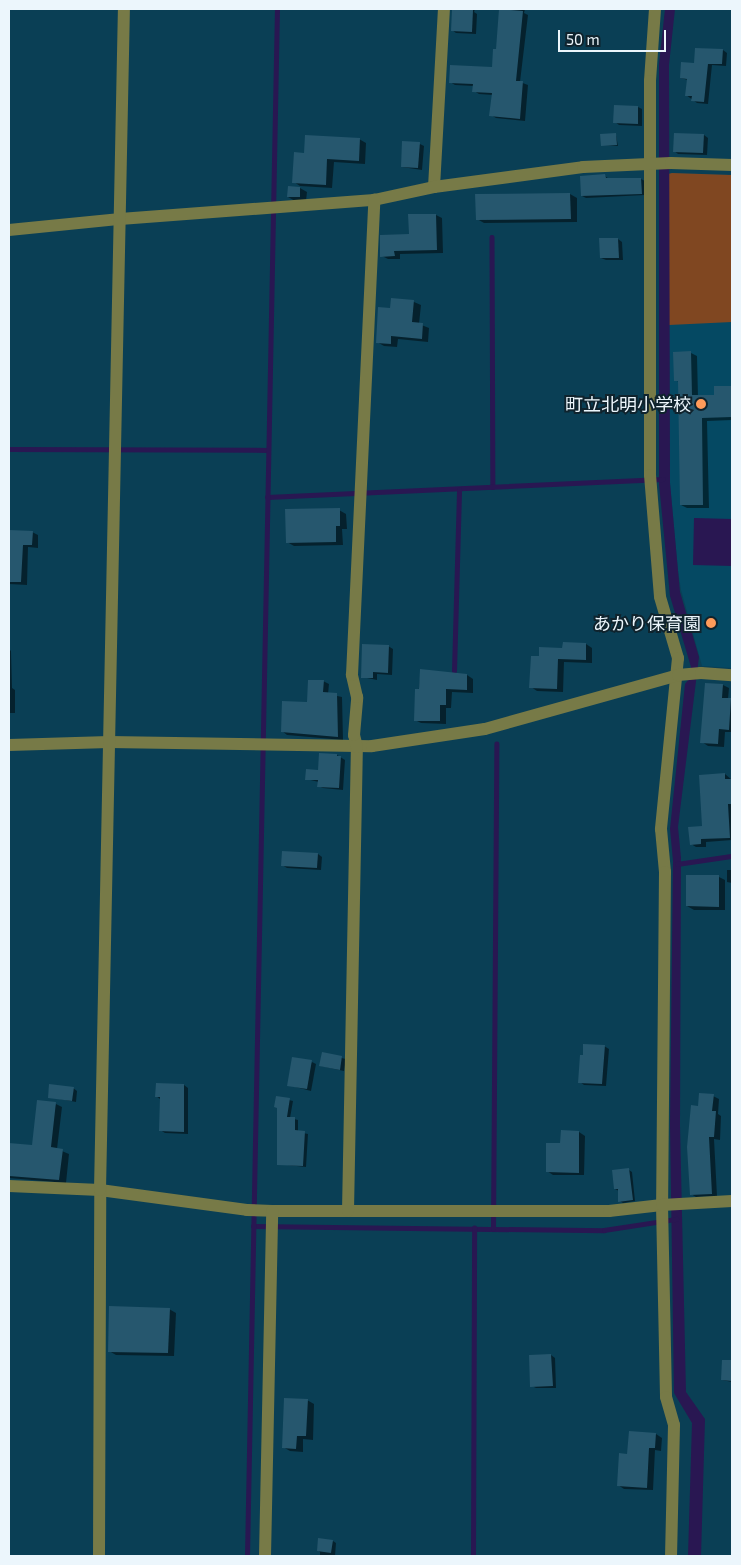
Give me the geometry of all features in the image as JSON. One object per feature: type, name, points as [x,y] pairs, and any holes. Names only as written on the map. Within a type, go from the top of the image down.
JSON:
[{"type":"street","points":[[99,1556],[100,1190],[124,9]]},
{"type":"street","points":[[434,187],[444,9]]},
{"type":"street","points":[[655,9],[650,81],[652,164],[651,480],[660,597],[682,675],[661,829],[665,872],[664,1213],[666,1397],[674,1425],[671,1556]]},
{"type":"street","points":[[9,230],[120,219],[374,200],[434,187],[583,167],[671,163],[732,165]]},
{"type":"street","points":[[348,1211],[357,747],[354,735],[357,698],[352,675],[374,200]]},
{"type":"street","points":[[9,745],[110,742],[357,747],[485,730],[682,675],[701,673],[732,675]]},
{"type":"street","points":[[9,1186],[100,1190],[253,1210],[272,1221],[348,1211],[664,1213],[683,1204],[732,1201]]},
{"type":"street","points":[[265,1556],[272,1221]]},
{"type":"shaded area","points":[[665,9],[675,9],[669,65],[670,483],[680,592],[699,657],[678,827],[681,858],[680,1125],[686,1392],[705,1419],[701,1556],[688,1556],[692,1423],[674,1393],[670,1125],[673,861],[670,829],[685,684],[689,679],[691,667],[670,596],[659,484],[659,64]]},
{"type":"shaded area","name":"町立北明小学校","points":[[668,174],[732,175],[732,668],[702,666],[681,590],[678,571],[670,483]]},
{"type":"shaded area","points":[[668,174],[732,175],[732,322],[669,325]]},
{"type":"shaded area","points":[[694,518],[732,519],[732,566],[693,565]]},
{"type":"building","points":[[452,9],[473,10],[472,32],[451,31]]},
{"type":"building","points":[[499,9],[523,11],[516,81],[523,81],[520,119],[489,116],[492,93],[472,92],[473,84],[449,83],[450,65],[492,67],[493,49],[496,49]]},
{"type":"building","points":[[695,48],[723,49],[722,64],[708,64],[704,102],[691,101],[692,96],[685,96],[687,79],[680,78],[681,62],[694,63]]},
{"type":"building","points":[[614,105],[638,106],[638,124],[613,123]]},
{"type":"building","points":[[616,133],[617,145],[601,146],[600,134]]},
{"type":"building","points":[[674,133],[704,134],[703,153],[673,152]]},
{"type":"building","points":[[305,135],[360,138],[359,161],[327,159],[326,185],[292,183],[294,152],[304,153]]},
{"type":"building","points":[[402,141],[420,142],[418,168],[401,167]]},
{"type":"building","points":[[605,174],[606,178],[641,178],[642,194],[581,196],[580,176]]},
{"type":"building","points":[[288,186],[300,187],[300,197],[287,197]]},
{"type":"building","points":[[570,193],[571,219],[476,220],[475,194]]},
{"type":"building","points":[[408,214],[436,214],[437,250],[394,251],[395,256],[380,257],[380,235],[409,234]]},
{"type":"building","points":[[599,238],[618,238],[619,258],[600,258]]},
{"type":"building","points":[[391,298],[414,300],[412,322],[423,323],[422,339],[391,336],[391,344],[376,343],[378,307],[390,308]]},
{"type":"building","points":[[691,351],[692,395],[714,395],[714,386],[732,386],[732,417],[702,418],[703,505],[680,505],[678,381],[674,381],[673,352]]},
{"type":"building","points":[[340,508],[340,526],[336,526],[336,542],[286,543],[285,509]]},
{"type":"building","points":[[9,530],[33,531],[32,545],[23,545],[21,582],[9,582]]},
{"type":"building","points":[[563,642],[586,643],[586,660],[558,659],[557,689],[529,688],[531,656],[539,656],[539,647],[562,648]]},
{"type":"building","points":[[362,644],[389,645],[388,673],[373,672],[373,678],[361,678]]},
{"type":"building","points":[[420,669],[467,674],[467,690],[446,689],[446,705],[440,705],[440,721],[414,721],[415,689],[419,689]]},
{"type":"building","points":[[308,680],[324,680],[323,692],[337,693],[338,737],[281,732],[282,701],[307,702]]},
{"type":"building","points":[[705,683],[723,684],[722,698],[731,698],[729,730],[719,729],[718,744],[700,743]]},
{"type":"building","points":[[319,753],[341,756],[339,788],[317,787],[318,780],[305,780],[306,769],[318,770]]},
{"type":"building","points":[[725,773],[725,779],[732,779],[732,804],[728,804],[730,838],[701,839],[701,844],[690,845],[688,827],[702,826],[699,775]]},
{"type":"building","points":[[282,851],[318,853],[317,868],[281,866]]},
{"type":"building","points":[[686,875],[719,875],[719,907],[686,906]]},
{"type":"building","points":[[583,1044],[605,1045],[602,1084],[578,1083],[580,1055],[583,1055]]},
{"type":"building","points":[[322,1052],[342,1056],[340,1070],[319,1066]]},
{"type":"building","points":[[292,1057],[312,1060],[307,1089],[287,1086]]},
{"type":"building","points":[[156,1083],[184,1084],[184,1132],[159,1131],[160,1097],[155,1097]]},
{"type":"building","points":[[49,1084],[74,1087],[72,1101],[48,1098]]},
{"type":"building","points":[[699,1093],[714,1094],[712,1111],[716,1111],[714,1137],[709,1137],[712,1194],[690,1195],[687,1147],[691,1105],[698,1106]]},
{"type":"building","points":[[276,1096],[290,1098],[287,1117],[295,1117],[295,1130],[305,1131],[303,1166],[277,1165],[277,1108],[274,1107]]},
{"type":"building","points":[[37,1100],[56,1102],[51,1147],[63,1149],[59,1180],[9,1176],[9,1143],[32,1145]]},
{"type":"building","points":[[561,1130],[579,1131],[579,1173],[546,1172],[546,1143],[560,1143]]},
{"type":"building","points":[[629,1168],[633,1200],[618,1202],[618,1189],[614,1189],[612,1170]]},
{"type":"building","points":[[109,1306],[170,1308],[168,1353],[108,1352]]},
{"type":"building","points":[[551,1354],[553,1386],[530,1387],[529,1355]]},
{"type":"building","points":[[722,1360],[732,1360],[732,1381],[721,1380]]},
{"type":"building","points":[[284,1398],[308,1399],[306,1436],[297,1436],[296,1449],[282,1448]]},
{"type":"building","points":[[629,1431],[656,1433],[655,1448],[649,1448],[647,1488],[617,1486],[619,1453],[627,1454]]},
{"type":"building","points":[[318,1538],[333,1540],[331,1553],[317,1551]]},
{"type":"waterway","points":[[247,1556],[277,9]]},
{"type":"waterway","points":[[492,237],[493,487]]},
{"type":"waterway","points":[[9,449],[268,450]]},
{"type":"waterway","points":[[267,497],[663,479]]},
{"type":"waterway","points":[[454,671],[459,490]]},
{"type":"waterway","points":[[493,1229],[496,744]]},
{"type":"waterway","points":[[677,864],[732,856]]},
{"type":"waterway","points":[[253,1226],[604,1230],[676,1219]]},
{"type":"waterway","points":[[473,1556],[474,1228]]},
{"type":"place","name":"町立北明小学校","points":[[701,404]]},
{"type":"place","name":"あかり保育園","points":[[711,623]]}]
